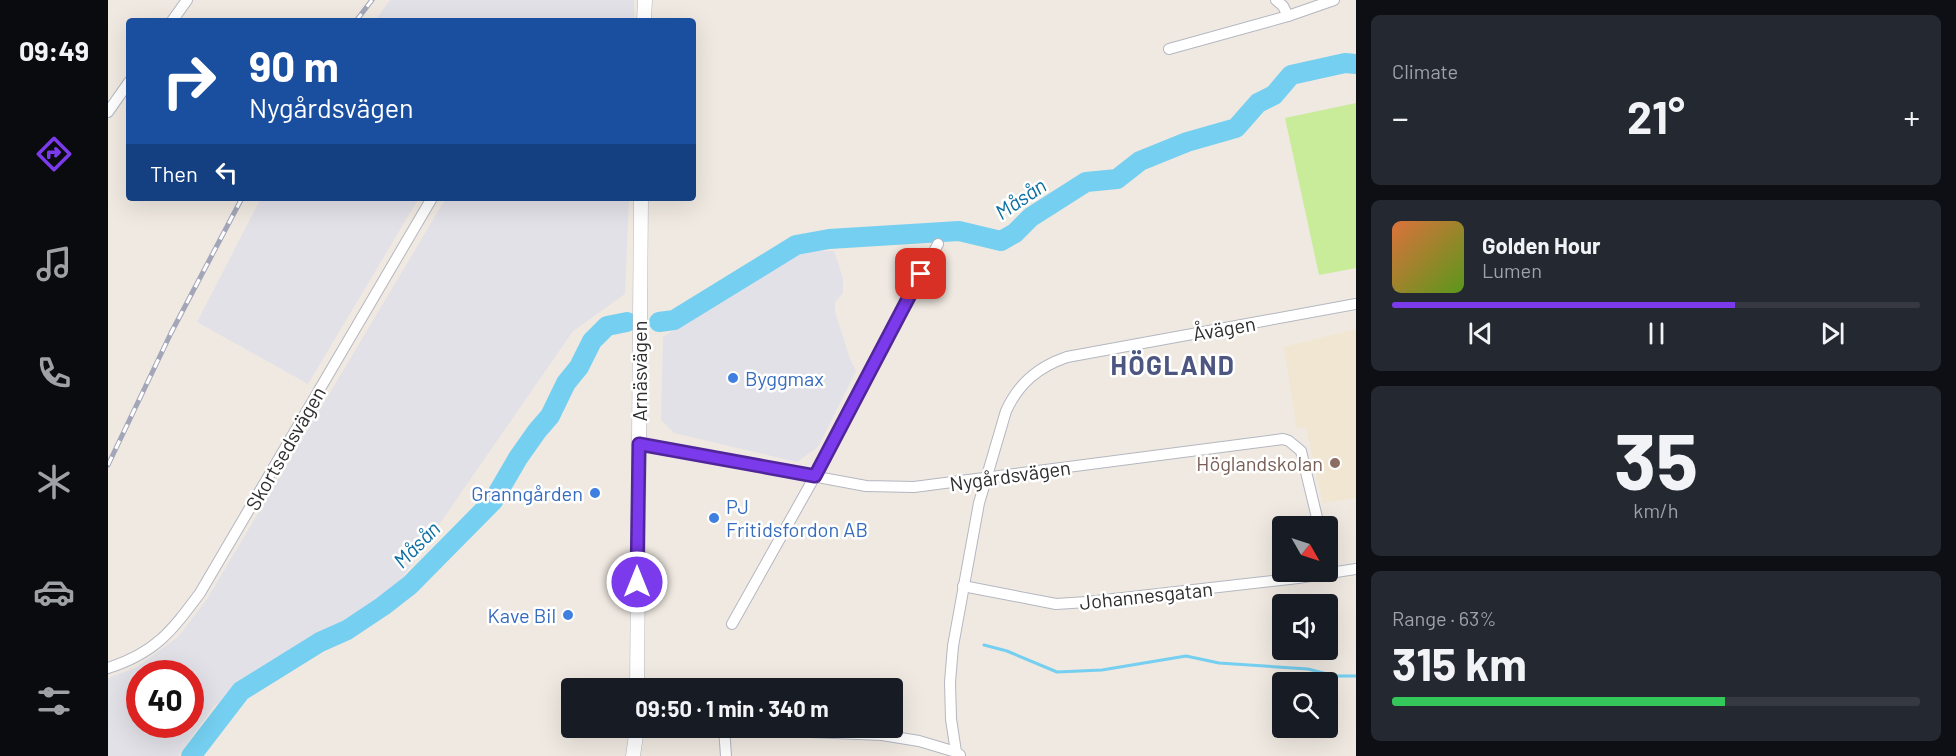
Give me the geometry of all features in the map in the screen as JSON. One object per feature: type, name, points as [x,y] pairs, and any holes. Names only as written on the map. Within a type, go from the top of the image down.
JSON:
[{"type":"street","points":[[174,18],[187,0]]},
{"type":"street","points":[[644,18],[645,0]]},
{"type":"street","points":[[1276,0],[1283,6],[1288,16]]},
{"type":"street","points":[[1169,49],[1288,16],[1334,0]]},
{"type":"street","points":[[108,112],[126,86]]},
{"type":"street","name":"Skortsedsvägen","points":[[108,668],[142,654],[161,641],[179,622],[200,593],[430,201]]},
{"type":"street","name":"Arnäsvägen","points":[[637,678],[640,201]]},
{"type":"street","points":[[732,624],[815,476],[938,244]]},
{"type":"street","name":"Åvägen","points":[[987,478],[1011,400],[1024,382],[1050,363],[1097,351],[1356,304]]},
{"type":"street","name":"Nygårdsvägen","points":[[639,444],[866,486],[914,487],[1283,439],[1301,451],[1317,516]]},
{"type":"street","points":[[959,754],[951,719],[950,682],[953,646],[978,503],[987,478]]},
{"type":"street","name":"Johannesgatan","points":[[1338,567],[1356,568]]},
{"type":"street","name":"Johannesgatan","points":[[963,586],[1056,604],[1239,585],[1272,578]]},
{"type":"street","points":[[633,756],[636,738]]},
{"type":"street","points":[[721,738],[726,756]]},
{"type":"street","points":[[900,738],[919,741],[959,754]]},
{"type":"shaded area","points":[[390,0],[634,0],[634,18],[377,18]]},
{"type":"shaded area","points":[[259,201],[417,201],[308,384],[197,322]]},
{"type":"shaded area","points":[[444,201],[629,201],[625,294],[573,331],[389,597],[299,648],[214,706],[204,720],[204,660],[147,660],[178,637],[207,599]]},
{"type":"shaded area","points":[[800,251],[834,251],[843,278],[843,293],[835,302],[835,312],[856,371],[818,447],[797,462],[674,433],[661,420],[663,337]]},
{"type":"shaded area","points":[[1356,329],[1356,498],[1323,503],[1306,427],[1297,429],[1284,347]]},
{"type":"shaded area","points":[[126,671],[126,738],[191,738],[178,756],[108,756],[108,678]]},
{"type":"green space","points":[[1356,103],[1356,268],[1319,275],[1285,118]]},
{"type":"waterway","name":"Måsån","points":[[659,322],[674,320],[796,245],[829,239],[959,231],[1001,241],[1015,233],[1031,217],[1086,182],[1117,179],[1140,161],[1187,142],[1236,128],[1258,103],[1274,95],[1291,75],[1345,63],[1356,64]]},
{"type":"waterway","name":"Måsån","points":[[191,756],[241,691],[320,642],[347,630],[410,585],[493,501],[518,458],[550,416],[566,383],[579,367],[592,341],[607,326],[627,322]]},
{"type":"waterway","points":[[984,645],[1007,651],[1057,672],[1102,670],[1186,656],[1219,663],[1308,669],[1335,676],[1356,676]]},
{"type":"railway","points":[[358,18],[372,0]]},
{"type":"railway","points":[[108,465],[171,333],[240,201]]},
{"type":"place","name":"Byggmax","points":[[733,378]]},
{"type":"place","name":"Höglandskolan","points":[[1335,463]]},
{"type":"place","name":"Granngården","points":[[595,493]]},
{"type":"place","name":"PJ Fritidsfordon AB","points":[[714,518]]},
{"type":"place","name":"Kave Bil","points":[[568,615]]},
{"type":"district","name":"HÖGLAND","points":[[1173,364]]},
{"type":"route","points":[[637,582],[639,444],[815,476],[921,274]]}]
